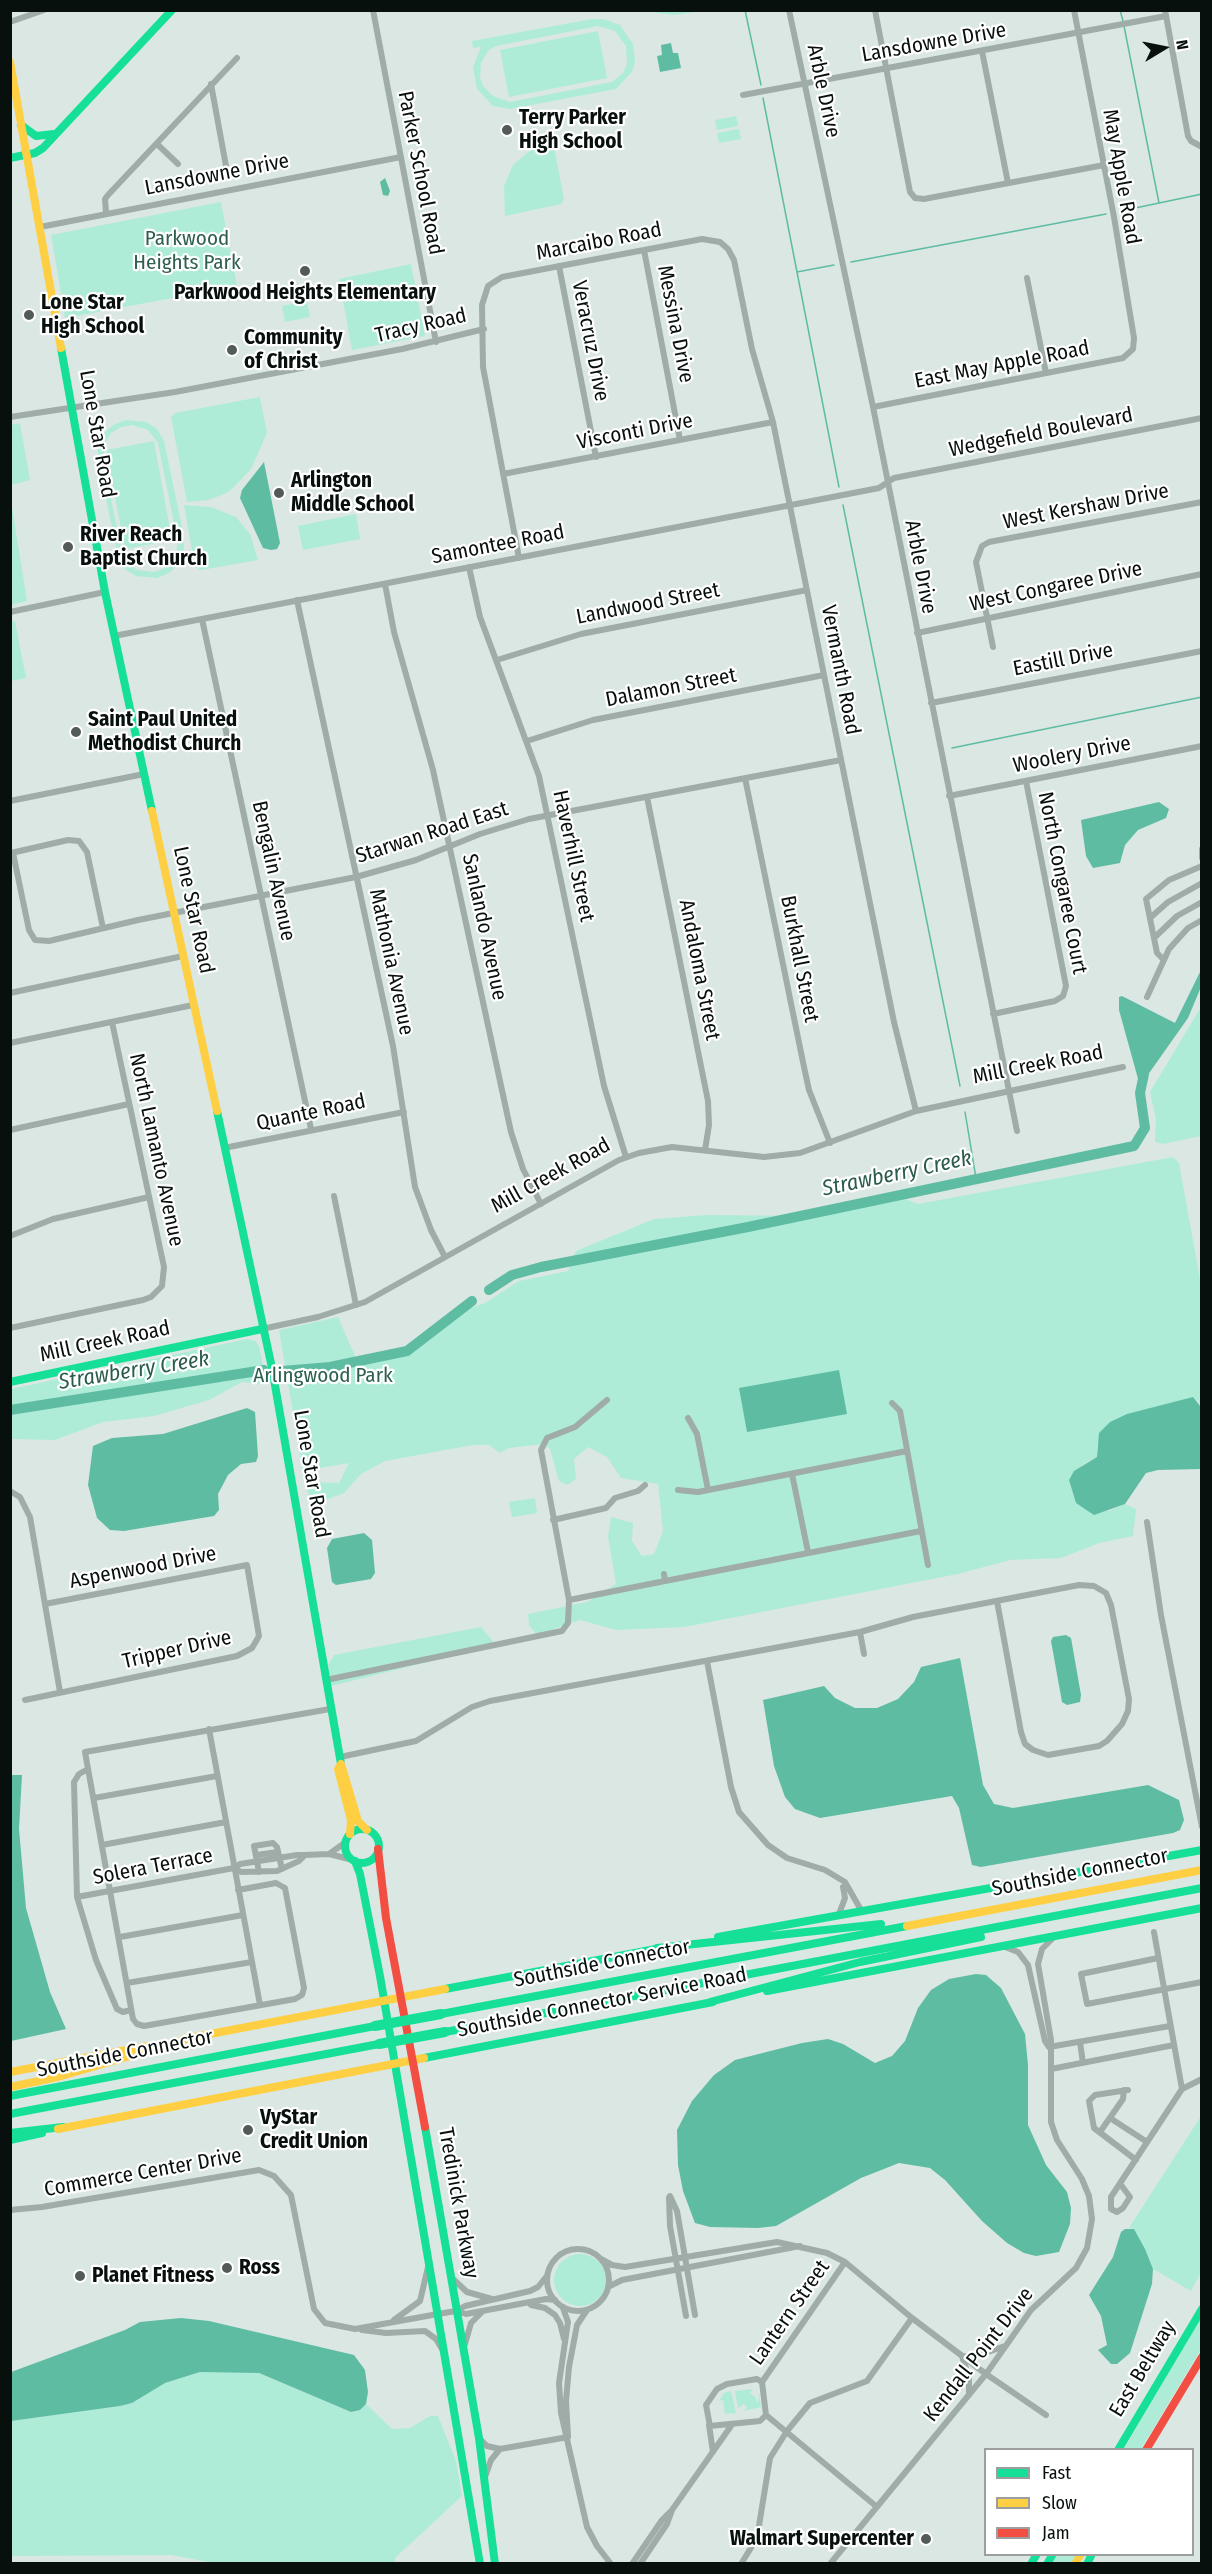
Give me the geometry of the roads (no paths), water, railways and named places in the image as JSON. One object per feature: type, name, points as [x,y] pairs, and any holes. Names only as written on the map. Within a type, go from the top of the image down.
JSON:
[{"type":"main road","points":[[10,158],[27,155],[41,149],[172,10]]},
{"type":"main road","name":"Lone Star Road","points":[[11,69],[105,592],[294,1486],[340,1760],[344,1767],[358,1821],[367,1830]]},
{"type":"main road","points":[[21,124],[36,136],[46,137],[57,132]]},
{"type":"main road","name":"Mill Creek Road","points":[[10,1382],[262,1329]]},
{"type":"main road","name":"Lone Star Road","points":[[340,1760],[338,1769],[351,1820],[348,1838]]},
{"type":"main road","points":[[358,1830],[367,1830],[376,1838],[378,1850],[370,1861],[354,1861],[346,1850],[348,1838],[358,1830]]},
{"type":"main road","name":"Tredinick Parkway","points":[[378,1850],[381,1883],[479,2438],[495,2564]]},
{"type":"main road","name":"Southside Connector","points":[[188,2039],[839,1914],[1202,1850]]},
{"type":"main road","name":"Tredinick Parkway","points":[[354,1861],[360,1874],[395,2062],[480,2564]]},
{"type":"main road","name":"Southside Connector","points":[[10,2096],[1202,1870]]},
{"type":"main road","name":"Southside Connector","points":[[10,2114],[1202,1888]]},
{"type":"main road","points":[[710,2002],[860,1962],[1160,1896]]},
{"type":"main road","name":"Southside Connector Service Road","points":[[10,2140],[63,2127],[413,2058],[1202,1908]]},
{"type":"main road","points":[[657,1948],[902,1921],[921,1922]]},
{"type":"main road","points":[[10,2072],[188,2039]]},
{"type":"main road","points":[[10,2086],[58,2077],[188,2039]]},
{"type":"main road","points":[[10,2133],[63,2127]]},
{"type":"main road","name":"East Beltway","points":[[1117,2448],[1202,2309]]},
{"type":"main road","name":"East Beltway","points":[[1147,2448],[1202,2357]]},
{"type":"main road","points":[[1154,2448],[1192,2373]]},
{"type":"street","points":[[10,22],[44,10]]},
{"type":"street","name":"Parker School Road","points":[[373,10],[436,342]]},
{"type":"street","name":"Arble Drive","points":[[789,10],[873,407],[1017,1131]]},
{"type":"street","points":[[875,10],[910,192],[915,198],[924,199],[1104,165]]},
{"type":"street","name":"May Apple Road","points":[[1074,10],[1104,165],[1134,338],[1133,349]]},
{"type":"street","points":[[1165,13],[1188,136],[1194,144],[1202,147]]},
{"type":"street","name":"Lansdowne Drive","points":[[742,94],[1078,33],[1165,13]]},
{"type":"street","points":[[982,51],[1008,183]]},
{"type":"street","points":[[106,213],[105,204],[108,195],[237,58]]},
{"type":"street","points":[[211,84],[228,177]]},
{"type":"street","points":[[157,144],[178,164]]},
{"type":"street","name":"Lansdowne Drive","points":[[40,227],[401,158]]},
{"type":"street","name":"Marcaibo Road","points":[[484,329],[482,300],[488,286],[502,277],[702,239],[720,242]]},
{"type":"street","name":"Vermanth Road","points":[[720,242],[728,249],[734,260],[752,349],[773,422],[899,1043],[916,1111]]},
{"type":"street","name":"Messina Drive","points":[[644,250],[680,440]]},
{"type":"street","name":"Veracruz Drive","points":[[559,266],[596,457]]},
{"type":"street","points":[[1027,278],[1046,373]]},
{"type":"street","points":[[484,329],[485,379],[519,558]]},
{"type":"street","name":"Tracy Road","points":[[10,417],[73,410],[436,342],[484,329]]},
{"type":"street","name":"East May Apple Road","points":[[873,407],[1123,358],[1133,349]]},
{"type":"street","name":"Wedgefield Boulevard","points":[[887,482],[894,478],[1202,418]]},
{"type":"street","name":"Visconti Drive","points":[[503,474],[773,422]]},
{"type":"street","name":"Samontee Road","points":[[114,636],[879,488],[887,482]]},
{"type":"street","name":"West Kershaw Drive","points":[[987,618],[976,562],[980,549],[989,542],[1202,502]]},
{"type":"street","name":"Haverhill Street","points":[[469,567],[480,617],[539,776],[604,1086],[626,1157]]},
{"type":"street","name":"West Congaree Drive","points":[[917,633],[1202,574]]},
{"type":"street","name":"Sanlando Avenue","points":[[385,584],[394,632],[424,733],[450,846],[511,1132],[523,1169],[540,1204]]},
{"type":"street","name":"Landwood Street","points":[[497,660],[581,634],[807,590]]},
{"type":"street","points":[[10,612],[105,592]]},
{"type":"street","name":"Mathonia Avenue","points":[[297,600],[393,1046],[415,1188],[431,1230],[446,1257]]},
{"type":"street","points":[[987,618],[993,647]]},
{"type":"street","name":"Bengalin Avenue","points":[[202,619],[311,1129]]},
{"type":"street","name":"Eastill Drive","points":[[931,703],[1202,651]]},
{"type":"street","name":"Dalamon Street","points":[[527,741],[593,720],[824,675]]},
{"type":"street","name":"Woolery Drive","points":[[950,796],[1202,746]]},
{"type":"street","name":"Starwan Road East","points":[[12,853],[29,930],[35,940],[49,941],[174,913],[356,877],[408,862],[506,825],[841,760]]},
{"type":"street","points":[[10,801],[144,774]]},
{"type":"street","name":"Burkhall Street","points":[[745,778],[809,1090],[830,1143]]},
{"type":"street","name":"North Congaree Court","points":[[993,1014],[1055,1001],[1065,991],[1066,981],[1026,781]]},
{"type":"street","name":"Andaloma Street","points":[[647,797],[706,1089],[709,1125],[705,1150]]},
{"type":"street","points":[[12,853],[68,840],[79,841],[87,852],[103,928]]},
{"type":"street","points":[[1202,849],[1202,858]]},
{"type":"street","points":[[1164,960],[1157,954],[1146,899],[1169,880],[1202,866]]},
{"type":"street","points":[[1150,918],[1168,902],[1202,883]]},
{"type":"street","points":[[1154,938],[1177,916],[1202,902]]},
{"type":"street","points":[[1147,997],[1164,960],[1181,936],[1202,920]]},
{"type":"street","points":[[10,993],[183,956]]},
{"type":"street","points":[[10,1043],[193,1005]]},
{"type":"street","name":"North Lamanto Avenue","points":[[10,1328],[143,1300],[151,1297],[162,1286],[164,1267],[112,1022]]},
{"type":"street","name":"Mill Creek Road","points":[[262,1329],[318,1317],[356,1305],[626,1157],[655,1149],[705,1150],[764,1157],[800,1153],[916,1111],[1123,1067]]},
{"type":"street","points":[[10,1130],[129,1104]]},
{"type":"street","name":"Quante Road","points":[[224,1148],[404,1112]]},
{"type":"street","points":[[334,1196],[356,1305]]},
{"type":"street","points":[[10,1236],[63,1216],[149,1197]]},
{"type":"street","points":[[326,1680],[557,1634],[568,1623],[569,1600],[542,1461],[544,1442],[555,1433],[575,1427],[607,1400]]},
{"type":"street","points":[[892,1403],[900,1411],[928,1565]]},
{"type":"street","points":[[688,1418],[697,1434],[708,1490]]},
{"type":"street","points":[[678,1490],[692,1493],[907,1451]]},
{"type":"street","points":[[792,1474],[808,1552]]},
{"type":"street","points":[[553,1520],[606,1508],[615,1498],[638,1491],[645,1485]]},
{"type":"street","points":[[10,1491],[20,1497],[30,1517],[60,1692]]},
{"type":"street","points":[[1148,1522],[1161,1615],[1202,1827]]},
{"type":"street","points":[[569,1600],[665,1577],[921,1531]]},
{"type":"street","name":"Aspenwood Drive","points":[[45,1604],[248,1565]]},
{"type":"street","name":"Tripper Drive","points":[[24,1700],[237,1656],[252,1648],[259,1636],[248,1565]]},
{"type":"street","points":[[340,1760],[416,1741],[472,1707],[490,1701],[672,1665],[707,1661],[860,1632],[913,1617],[1079,1585],[1094,1586],[1106,1593],[1111,1605],[1129,1699],[1128,1712],[1122,1724],[1107,1741],[1099,1746],[1048,1755],[1040,1754],[1025,1744],[997,1602]]},
{"type":"street","points":[[860,1632],[864,1654]]},
{"type":"street","points":[[707,1661],[731,1787],[739,1812],[768,1845],[787,1858],[825,1870],[842,1881],[861,1910]]},
{"type":"street","points":[[238,1890],[276,1883],[285,1888],[304,1988],[302,1995],[295,1999],[144,2026],[133,2019],[85,1752],[330,1709]]},
{"type":"street","points":[[209,1729],[260,2005]]},
{"type":"street","points":[[88,1769],[79,1774],[74,1782],[77,1897],[96,1960],[117,2009],[123,2012],[131,2010]]},
{"type":"street","points":[[94,1798],[218,1776]]},
{"type":"street","points":[[102,1845],[226,1822]]},
{"type":"street","points":[[329,1854],[348,1838]]},
{"type":"street","points":[[259,1872],[254,1846],[273,1843],[282,1869]]},
{"type":"street","name":"Solera Terrace","points":[[77,1897],[234,1868],[256,1858],[279,1855],[329,1854],[354,1861]]},
{"type":"street","name":"Solera Terrace","points":[[234,1868],[241,1872],[282,1869],[305,1856]]},
{"type":"street","points":[[839,1914],[846,1893],[842,1881]]},
{"type":"street","points":[[120,1937],[243,1915]]},
{"type":"street","points":[[1154,1932],[1182,2089]]},
{"type":"street","name":"Kendall Point Drive","points":[[830,2564],[969,2396],[1044,2296],[1076,2268],[1087,2247],[1091,2231],[1091,2206],[1085,2185],[1062,2150],[1051,2122],[1049,2047],[1051,2040],[1038,1964],[1042,1949],[1055,1937]]},
{"type":"street","name":"Kendall Point Drive","points":[[1004,1946],[1019,1953],[1028,1965],[1045,2041],[1049,2047]]},
{"type":"street","points":[[1158,1958],[1081,1974],[1086,2004],[1202,1982]]},
{"type":"street","points":[[127,1983],[252,1962]]},
{"type":"street","points":[[1049,2047],[1170,2026]]},
{"type":"street","points":[[1080,2042],[1083,2063]]},
{"type":"street","points":[[1051,2069],[1174,2045]]},
{"type":"street","points":[[1121,2185],[1182,2089],[1202,2079]]},
{"type":"street","points":[[1101,2132],[1123,2099],[1126,2090],[1095,2095],[1089,2101],[1094,2128],[1136,2160]]},
{"type":"street","points":[[1110,2118],[1147,2142]]},
{"type":"street","name":"Commerce Center Drive","points":[[10,2210],[41,2207],[251,2170],[266,2172],[280,2180],[291,2194],[317,2316],[335,2327],[355,2329],[456,2311],[465,2306],[530,2291],[538,2287],[548,2274]]},
{"type":"street","points":[[686,2316],[670,2226],[669,2196],[676,2209],[695,2315]]},
{"type":"street","points":[[568,2437],[559,2399],[568,2322],[563,2308],[548,2288],[548,2274],[556,2259],[570,2250],[587,2251],[618,2267],[676,2260],[777,2242],[827,2253],[845,2262],[912,2318],[986,2374],[1046,2415]]},
{"type":"street","points":[[611,2564],[597,2546],[587,2527],[568,2437],[566,2401],[569,2367],[577,2325],[582,2314],[601,2301],[609,2287],[622,2280],[801,2246]]},
{"type":"street","points":[[601,2259],[608,2272],[609,2287]]},
{"type":"street","points":[[391,2322],[420,2301],[429,2261]]},
{"type":"street","name":"Lantern Street","points":[[766,2415],[762,2382],[845,2262]]},
{"type":"street","points":[[450,2276],[467,2292],[495,2299]]},
{"type":"street","name":"Commerce Center Drive","points":[[456,2311],[466,2314],[546,2299],[555,2300]]},
{"type":"street","points":[[524,2304],[538,2305],[555,2315],[560,2323],[564,2346]]},
{"type":"street","points":[[563,2308],[587,2310]]},
{"type":"street","points":[[463,2351],[471,2323],[483,2311]]},
{"type":"street","points":[[741,2564],[757,2538],[770,2458],[787,2431],[810,2403],[867,2381],[912,2318]]},
{"type":"street","points":[[355,2329],[386,2333],[425,2331],[436,2339],[444,2354]]},
{"type":"street","points":[[962,2356],[974,2357],[993,2352],[1008,2344]]},
{"type":"street","points":[[962,2356],[969,2378],[969,2396]]},
{"type":"street","name":"Lantern Street","points":[[713,2452],[706,2405],[717,2389],[727,2384],[757,2379],[762,2382]]},
{"type":"street","points":[[708,2424],[713,2428],[731,2426],[760,2421],[766,2415],[877,2506]]},
{"type":"street","points":[[632,2564],[731,2426]]},
{"type":"street","points":[[479,2438],[487,2445],[500,2449],[568,2437]]},
{"type":"street","points":[[484,2478],[491,2460],[500,2449]]},
{"type":"street","points":[[640,2564],[667,2524],[672,2510]]},
{"type":"waterway","points":[[745,10],[761,85]]},
{"type":"waterway","points":[[1120,10],[1123,21]]},
{"type":"waterway","points":[[1124,26],[1159,203]]},
{"type":"waterway","points":[[763,98],[839,487]]},
{"type":"waterway","points":[[1121,211],[1202,194]]},
{"type":"waterway","points":[[851,262],[1106,214]]},
{"type":"waterway","points":[[797,272],[834,265]]},
{"type":"waterway","points":[[843,505],[960,1086]]},
{"type":"waterway","points":[[952,748],[1202,697]]},
{"type":"waterway","name":"Strawberry Creek","points":[[489,1290],[512,1275],[541,1267],[748,1227],[1134,1146],[1145,1128],[1140,1093],[1144,1074]]},
{"type":"waterway","points":[[965,1112],[976,1178]]},
{"type":"waterway","name":"Strawberry Creek","points":[[282,1371],[330,1367],[407,1351],[472,1301]]},
{"type":"waterway","name":"Strawberry Creek","points":[[10,1410],[264,1370]]},
{"type":"place","name":"Terry Parker High School","points":[[507,130]]},
{"type":"place","name":"Parkwood Heights Elementary","points":[[305,271]]},
{"type":"place","name":"Lone Star High School","points":[[29,315]]},
{"type":"place","name":"Community of Christ","points":[[232,350]]},
{"type":"place","name":"Arlington Middle School","points":[[279,493]]},
{"type":"place","name":"River Reach Baptist Church","points":[[68,547]]},
{"type":"place","name":"Saint Paul United Methodist Church","points":[[76,732]]},
{"type":"place","name":"VyStar Credit Union","points":[[248,2130]]},
{"type":"place","name":"Ross","points":[[227,2268]]},
{"type":"place","name":"Planet Fitness","points":[[80,2276]]},
{"type":"place","name":"Walmart Supercenter","points":[[926,2539]]},
{"type":"park label","name":"Parkwood Heights Park","points":[[187,251]]},
{"type":"park label","name":"Arlingwood Park","points":[[323,1376]]}]
